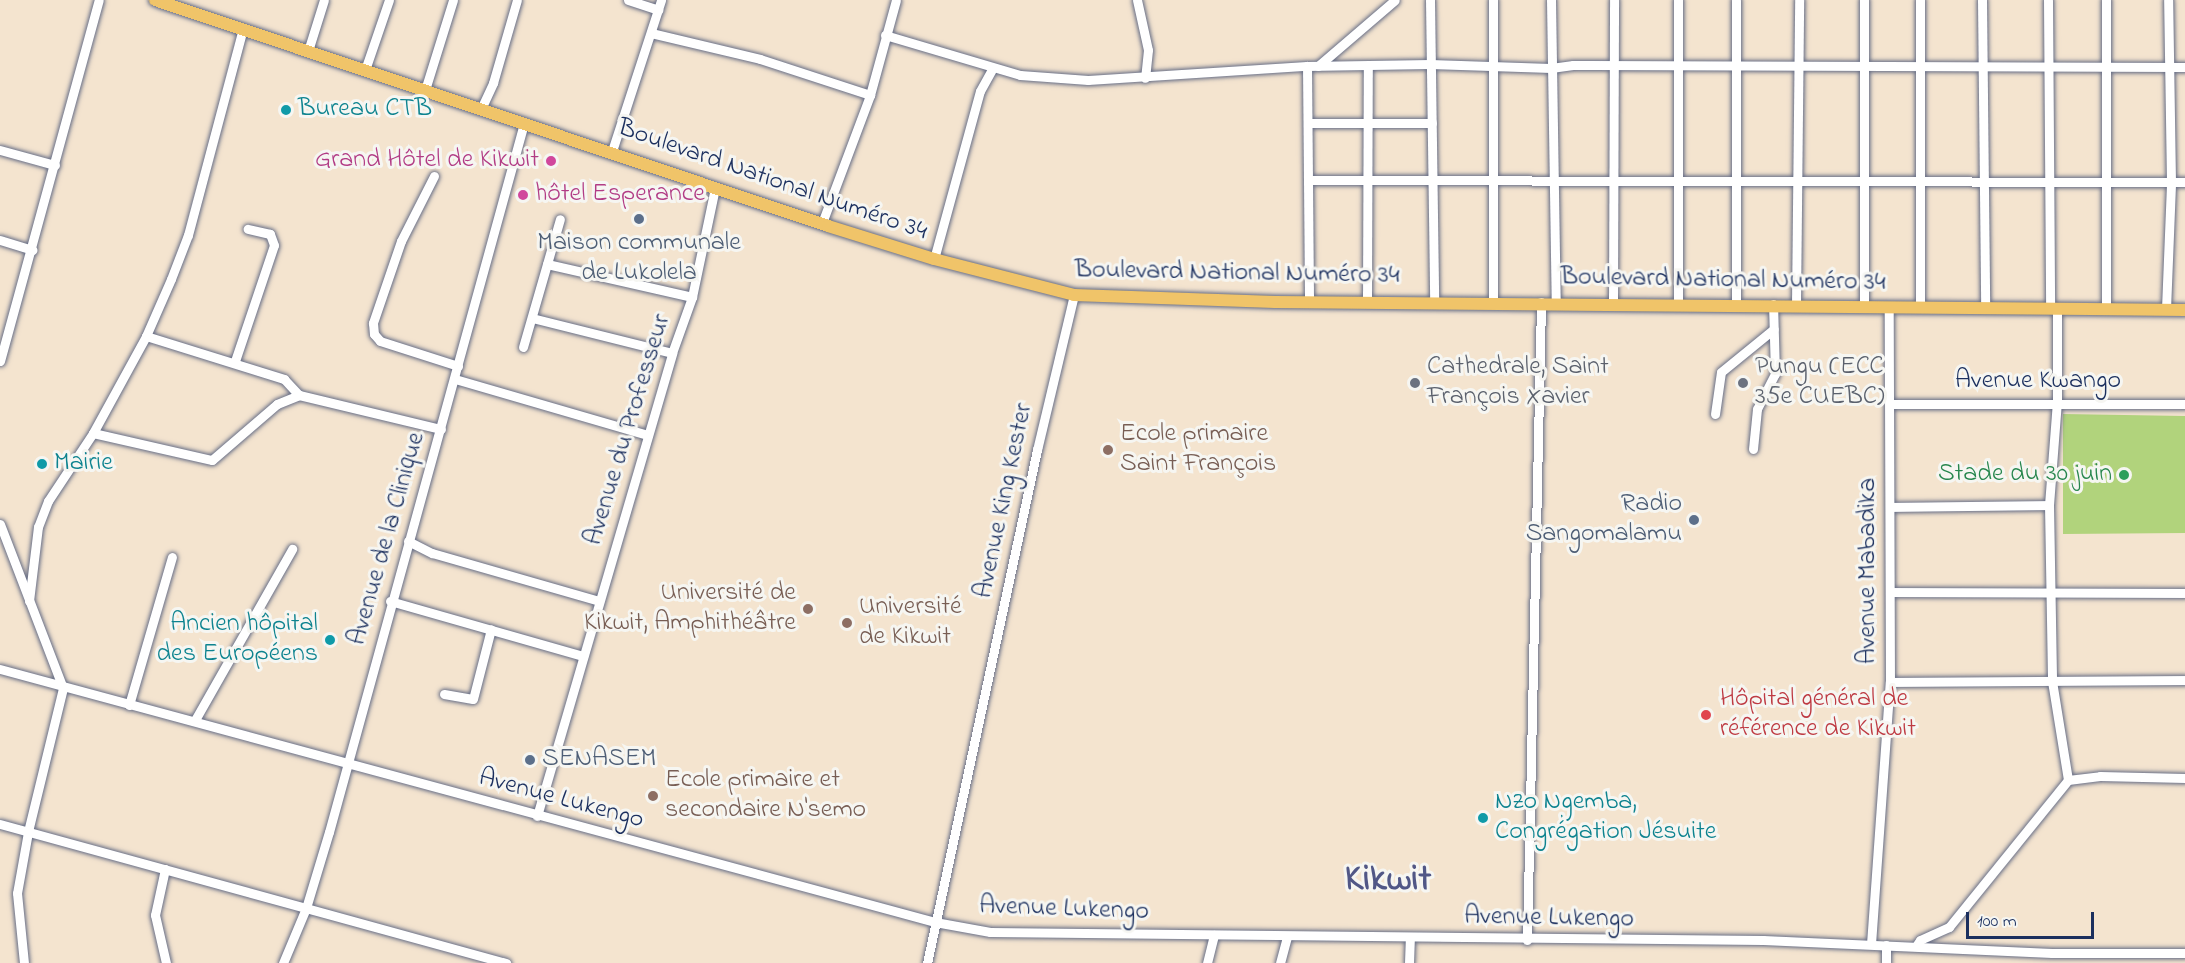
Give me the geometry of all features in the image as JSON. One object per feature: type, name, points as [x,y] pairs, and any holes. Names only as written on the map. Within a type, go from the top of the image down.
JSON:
[{"type":"main road","name":"Boulevard National Numéro 34","points":[[155,0],[481,110],[612,151],[822,224],[934,259],[1074,295],[1132,300],[1796,304],[2185,310]]},
{"type":"street","points":[[0,361],[4,333],[33,250],[99,0]]},
{"type":"street","points":[[308,51],[324,0]]},
{"type":"street","points":[[365,70],[389,0]]},
{"type":"street","points":[[425,90],[453,0]]},
{"type":"street","points":[[481,110],[493,83],[517,0]]},
{"type":"street","points":[[628,0],[658,10]]},
{"type":"street","points":[[612,151],[661,0]]},
{"type":"street","points":[[822,224],[870,95],[896,0]]},
{"type":"street","points":[[1137,0],[1148,50],[1145,78]]},
{"type":"street","points":[[1318,66],[1395,0]]},
{"type":"street","points":[[1430,0],[1434,301]]},
{"type":"street","points":[[1493,0],[1495,65],[1493,302]]},
{"type":"street","points":[[1551,0],[1551,180],[1556,302]]},
{"type":"street","points":[[1613,303],[1616,181],[1614,0]]},
{"type":"street","points":[[1678,0],[1678,304]]},
{"type":"street","points":[[1736,0],[1736,304]]},
{"type":"street","points":[[1796,304],[1800,181],[1799,0]]},
{"type":"street","points":[[1864,0],[1864,305]]},
{"type":"street","points":[[1920,0],[1920,306]]},
{"type":"street","points":[[1982,0],[1985,307]]},
{"type":"street","points":[[2048,0],[2049,181],[2057,401],[2049,505],[2052,681],[2068,780]]},
{"type":"street","points":[[2106,0],[2106,309]]},
{"type":"street","points":[[2166,309],[2171,182],[2168,0]]},
{"type":"street","points":[[29,601],[38,527],[48,501],[93,433],[146,336],[188,235],[243,29]]},
{"type":"street","points":[[651,33],[760,59],[870,95]]},
{"type":"street","points":[[885,35],[1020,75],[1088,80],[1307,66],[1430,64],[1551,68],[1614,66],[2185,67]]},
{"type":"street","points":[[1307,66],[1309,300]]},
{"type":"street","points":[[1367,301],[1368,66]]},
{"type":"street","points":[[934,259],[980,91],[993,68]]},
{"type":"street","name":"Avenue de la Clinique","points":[[283,963],[306,908],[390,601],[455,379],[524,123]]},
{"type":"street","points":[[1308,123],[1432,123]]},
{"type":"street","points":[[0,150],[55,165]]},
{"type":"street","points":[[434,176],[402,241],[373,323],[374,334],[380,341],[458,366]]},
{"type":"street","points":[[1308,180],[1367,182],[1551,180],[2185,182]]},
{"type":"street","name":"Avenue du Professeur","points":[[537,816],[554,750],[672,353],[692,297],[715,188]]},
{"type":"street","points":[[523,347],[560,219]]},
{"type":"street","points":[[235,361],[274,245],[270,234],[248,229]]},
{"type":"street","points":[[0,240],[33,250]]},
{"type":"street","points":[[547,264],[692,297]]},
{"type":"street","name":"Avenue King Kester","points":[[927,963],[1035,458],[1074,295]]},
{"type":"street","points":[[1527,940],[1541,302]]},
{"type":"street","points":[[1753,449],[1757,410],[1775,374],[1773,304]]},
{"type":"street","name":"Avenue Mabadika","points":[[1871,944],[1890,682],[1889,306]]},
{"type":"street","points":[[532,318],[672,353]]},
{"type":"street","points":[[1715,414],[1720,372],[1774,329]]},
{"type":"street","points":[[146,336],[235,361],[284,379],[299,395],[441,429]]},
{"type":"street","points":[[455,379],[648,435]]},
{"type":"street","points":[[93,433],[212,460],[277,404],[299,395]]},
{"type":"street","name":"Avenue Kwango","points":[[1891,404],[2057,401],[2185,404]]},
{"type":"street","points":[[1890,507],[2049,505]]},
{"type":"street","points":[[0,524],[63,688],[28,831],[17,893],[24,963]]},
{"type":"street","points":[[408,542],[432,553],[599,601]]},
{"type":"street","points":[[195,720],[292,549]]},
{"type":"street","points":[[129,705],[172,557]]},
{"type":"street","points":[[1891,592],[2052,595],[2185,593]]},
{"type":"street","points":[[390,601],[583,656]]},
{"type":"street","points":[[444,694],[473,699],[492,629]]},
{"type":"street","name":"Avenue Lukengo","points":[[0,669],[63,688],[195,720],[537,816],[935,922],[1024,934],[1871,944],[2052,953],[2185,953]]},
{"type":"street","points":[[1890,682],[2185,680]]},
{"type":"street","points":[[1916,946],[1920,940],[1950,927],[2068,780],[2100,776],[2185,778]]},
{"type":"street","points":[[0,824],[506,963]]},
{"type":"street","points":[[165,869],[155,915],[166,963]]},
{"type":"street","points":[[1207,963],[1214,935]]},
{"type":"street","points":[[1280,963],[1287,936]]},
{"type":"street","points":[[1409,963],[1410,939]]},
{"type":"street","points":[[1886,945],[1886,963]]},
{"type":"street","points":[[2052,953],[2052,963]]},
{"type":"green space","name":"Stade du 30 juin","points":[[2063,414],[2185,416],[2185,533],[2063,534]]},
{"type":"place","name":"Bureau CTB","points":[[286,110]]},
{"type":"place","name":"Grand Hôtel de Kikwit","points":[[551,161]]},
{"type":"place","name":"hôtel Esperance","points":[[523,195]]},
{"type":"place","name":"Maison communale de Lukolela","points":[[639,219]]},
{"type":"place","name":"Cathedrale, Saint François Xavier","points":[[1415,383]]},
{"type":"place","name":"Pungu (ECC 35e CUEBC)","points":[[1743,383]]},
{"type":"place","name":"Ecole primaire Saint François","points":[[1108,450]]},
{"type":"place","name":"Mairie","points":[[42,464]]},
{"type":"place","name":"Stade du 30 juin","points":[[2124,475]]},
{"type":"place","name":"Radio Sangomalamu","points":[[1694,520]]},
{"type":"place","name":"Université de Kikwit, Amphithéâtre","points":[[808,609]]},
{"type":"place","name":"Université de Kikwit","points":[[847,623]]},
{"type":"place","name":"Ancien hôpital des Européens","points":[[330,640]]},
{"type":"place","name":"Hôpital général de référence de Kikwit","points":[[1706,715]]},
{"type":"place","name":"SENASEM","points":[[530,760]]},
{"type":"place","name":"Ecole primaire et secondaire N'semo","points":[[653,796]]},
{"type":"place","name":"Nzo Ngemba, Congrégation Jésuite","points":[[1483,818]]},
{"type":"district","name":"Kikwit","points":[[1388,881]]}]
